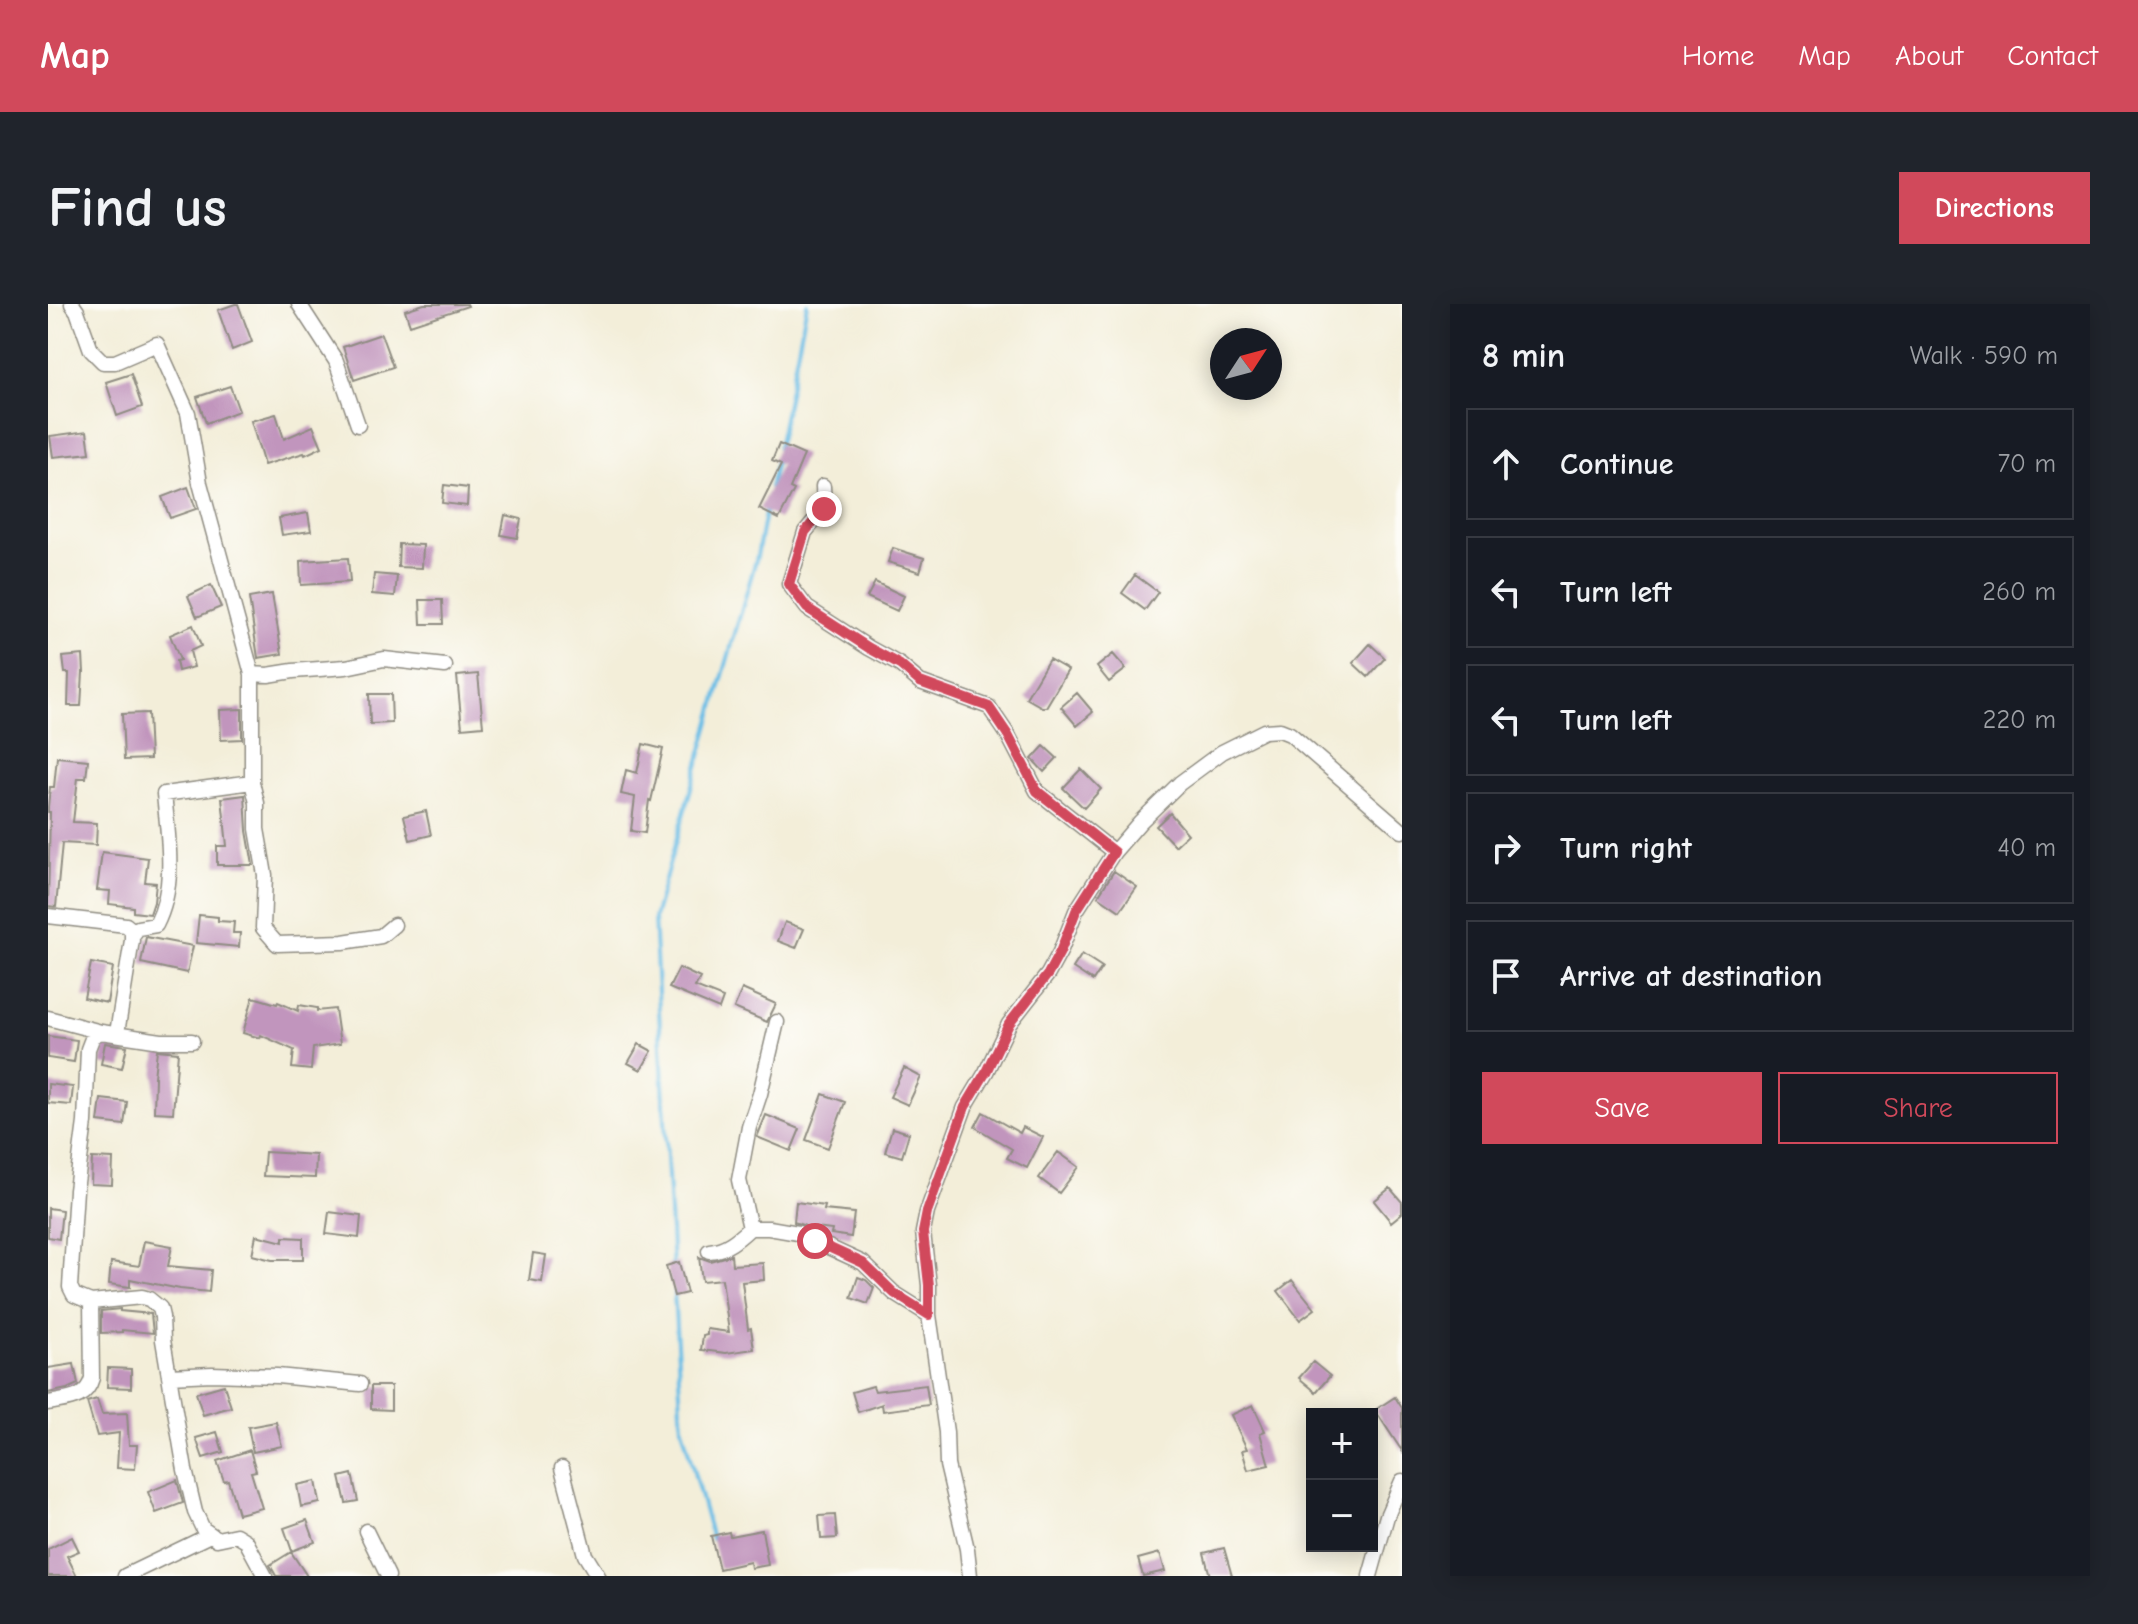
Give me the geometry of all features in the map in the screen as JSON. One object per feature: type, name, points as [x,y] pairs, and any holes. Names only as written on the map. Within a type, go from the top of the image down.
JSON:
[{"type":"street","points":[[72,304],[91,350],[103,362],[115,362],[157,344],[188,413],[200,483],[252,674],[252,782],[265,875],[263,928],[277,944],[314,944],[381,936],[394,925]]},
{"type":"street","points":[[299,304],[336,361],[358,425]]},
{"type":"street","points":[[823,486],[824,509],[805,532],[789,584],[807,608],[900,665],[920,682],[989,707],[1008,735],[1037,791],[1114,852]]},
{"type":"street","points":[[252,674],[346,667],[384,659],[445,666]]},
{"type":"street","points":[[970,1576],[967,1549],[947,1465],[946,1432],[929,1315],[923,1232],[927,1212],[965,1107],[1009,1024],[1048,974],[1076,911],[1114,852],[1157,803],[1180,783],[1222,752],[1264,731],[1280,730],[1290,734],[1402,831]]},
{"type":"street","points":[[132,936],[138,928],[156,925],[163,912],[170,870],[164,794],[252,782]]},
{"type":"street","points":[[48,916],[126,925],[132,930],[117,1033]]},
{"type":"street","points":[[48,1018],[101,1032],[161,1041],[192,1041]]},
{"type":"street","points":[[750,1228],[739,1180],[749,1127],[777,1022]]},
{"type":"street","points":[[101,1032],[93,1036],[88,1049],[85,1122],[69,1281],[74,1295],[91,1302],[142,1297],[160,1308],[185,1470],[203,1535]]},
{"type":"street","points":[[709,1251],[720,1250],[750,1228],[798,1233],[863,1263],[894,1293],[929,1315]]},
{"type":"street","points":[[48,1403],[78,1396],[89,1388],[92,1368],[91,1302]]},
{"type":"street","points":[[169,1376],[277,1376],[360,1384]]},
{"type":"street","points":[[562,1468],[585,1555],[598,1576]]},
{"type":"street","points":[[1370,1576],[1387,1516],[1402,1481]]},
{"type":"street","points":[[366,1531],[388,1576]]},
{"type":"street","points":[[125,1576],[203,1535],[217,1539],[236,1535],[241,1537],[265,1576]]},
{"type":"building","points":[[238,304],[252,342],[232,350],[218,310]]},
{"type":"building","points":[[424,304],[468,306],[410,325],[405,310]]},
{"type":"building","points":[[381,334],[393,367],[354,380],[343,347]]},
{"type":"building","points":[[131,374],[142,407],[117,416],[106,382]]},
{"type":"building","points":[[230,386],[239,411],[206,423],[197,397]]},
{"type":"building","points":[[276,414],[284,439],[313,426],[322,447],[305,455],[264,465],[251,421]]},
{"type":"building","points":[[87,431],[90,453],[53,457],[50,436]]},
{"type":"building","points":[[779,444],[804,455],[790,488],[794,490],[779,519],[759,509],[781,465],[772,461]]},
{"type":"building","points":[[444,485],[468,488],[467,506],[442,503]]},
{"type":"building","points":[[188,487],[196,509],[170,518],[162,497]]},
{"type":"building","points":[[308,513],[311,531],[282,535],[279,518]]},
{"type":"building","points":[[505,515],[521,519],[517,538],[501,535]]},
{"type":"building","points":[[399,544],[423,545],[422,568],[398,567]]},
{"type":"building","points":[[893,548],[924,558],[920,572],[888,562]]},
{"type":"building","points":[[348,558],[350,582],[301,585],[300,561]]},
{"type":"building","points":[[374,574],[397,576],[395,596],[372,594]]},
{"type":"building","points":[[1135,575],[1158,592],[1145,610],[1122,593]]},
{"type":"building","points":[[875,582],[904,596],[897,611],[867,597]]},
{"type":"building","points":[[211,585],[221,607],[197,617],[188,596]]},
{"type":"building","points":[[272,594],[282,654],[258,658],[249,598]]},
{"type":"building","points":[[420,600],[442,600],[443,624],[421,624]]},
{"type":"building","points":[[193,625],[201,646],[190,651],[194,667],[178,671],[176,661],[180,660],[170,635]]},
{"type":"building","points":[[1370,644],[1385,658],[1368,677],[1353,663]]},
{"type":"building","points":[[1113,654],[1126,669],[1109,682],[1097,667]]},
{"type":"building","points":[[83,655],[81,706],[68,706],[69,673],[65,673],[63,657]]},
{"type":"building","points":[[1049,659],[1068,670],[1046,707],[1042,707],[1026,698]]},
{"type":"building","points":[[478,674],[483,726],[462,728],[457,676]]},
{"type":"building","points":[[1077,693],[1093,712],[1077,726],[1061,707]]},
{"type":"building","points":[[369,694],[391,694],[392,723],[370,724]]},
{"type":"building","points":[[242,709],[242,739],[221,740],[220,710]]},
{"type":"building","points":[[148,713],[150,759],[124,760],[122,714]]},
{"type":"building","points":[[643,744],[663,749],[649,800],[645,833],[631,831],[635,797],[621,794],[626,770],[637,773]]},
{"type":"building","points":[[1044,746],[1057,758],[1044,772],[1032,759]]},
{"type":"building","points":[[57,757],[88,760],[86,778],[78,778],[73,822],[97,823],[96,845],[62,843],[56,907],[48,906],[48,807]]},
{"type":"building","points":[[1081,769],[1101,789],[1084,808],[1063,788]]},
{"type":"building","points":[[245,795],[253,865],[217,865],[217,846],[227,846],[222,798]]},
{"type":"building","points":[[426,811],[431,835],[410,840],[404,816]]},
{"type":"building","points":[[1170,813],[1188,834],[1175,846],[1156,826]]},
{"type":"building","points":[[102,852],[148,858],[145,882],[156,883],[150,914],[133,912],[133,907],[109,904],[110,891],[97,890]]},
{"type":"building","points":[[1114,871],[1137,887],[1120,911],[1098,896]]},
{"type":"building","points":[[199,915],[234,922],[233,933],[240,933],[239,947],[196,943]]},
{"type":"building","points":[[785,922],[804,929],[796,948],[778,941]]},
{"type":"building","points":[[146,937],[193,946],[187,973],[141,963]]},
{"type":"building","points":[[1082,954],[1102,967],[1093,981],[1073,968]]},
{"type":"building","points":[[91,963],[113,967],[107,1003],[84,998]]},
{"type":"building","points":[[679,968],[700,978],[695,987],[723,998],[719,1009],[669,988]]},
{"type":"building","points":[[742,989],[776,1004],[767,1022],[734,1008]]},
{"type":"building","points":[[253,997],[278,1002],[298,1011],[299,1005],[317,1008],[317,1011],[335,1009],[340,1044],[313,1048],[311,1070],[292,1068],[294,1050],[261,1035],[260,1038],[243,1033]]},
{"type":"building","points":[[48,1036],[77,1040],[74,1062],[48,1058]]},
{"type":"building","points":[[105,1043],[127,1046],[122,1068],[101,1064]]},
{"type":"building","points":[[639,1044],[652,1051],[641,1070],[628,1063]]},
{"type":"building","points":[[157,1050],[178,1052],[173,1113],[154,1112]]},
{"type":"building","points":[[904,1068],[921,1077],[908,1105],[890,1097]]},
{"type":"building","points":[[48,1084],[73,1087],[71,1105],[48,1103]]},
{"type":"building","points":[[823,1094],[845,1102],[828,1148],[806,1140]]},
{"type":"building","points":[[101,1099],[127,1102],[124,1125],[98,1122]]},
{"type":"building","points":[[983,1112],[1020,1133],[1023,1127],[1043,1137],[1027,1168],[1007,1158],[1012,1149],[975,1127]]},
{"type":"building","points":[[766,1115],[800,1129],[791,1151],[757,1137]]},
{"type":"building","points":[[892,1128],[909,1133],[902,1157],[885,1152]]},
{"type":"building","points":[[265,1152],[316,1155],[315,1178],[263,1176]]},
{"type":"building","points":[[1058,1152],[1079,1167],[1059,1193],[1039,1178]]},
{"type":"building","points":[[92,1158],[113,1159],[112,1185],[91,1184]]},
{"type":"building","points":[[1390,1188],[1402,1202],[1402,1213],[1391,1222],[1374,1201]]},
{"type":"building","points":[[796,1202],[825,1206],[824,1210],[854,1213],[851,1237],[794,1222]]},
{"type":"building","points":[[48,1208],[62,1210],[59,1239],[48,1237]]},
{"type":"building","points":[[329,1212],[361,1216],[359,1238],[326,1234]]},
{"type":"building","points":[[256,1235],[283,1242],[283,1237],[303,1238],[303,1260],[272,1260],[252,1255]]},
{"type":"building","points":[[144,1241],[172,1246],[168,1266],[211,1270],[209,1292],[130,1279],[130,1287],[109,1284],[111,1262],[139,1266]]},
{"type":"building","points":[[533,1253],[546,1255],[542,1282],[529,1280]]},
{"type":"building","points":[[731,1255],[732,1265],[763,1263],[764,1280],[742,1282],[754,1349],[726,1353],[701,1350],[707,1329],[729,1332],[722,1279],[702,1281],[699,1257],[710,1261]]},
{"type":"building","points":[[679,1262],[687,1293],[674,1296],[666,1266]]},
{"type":"building","points":[[858,1277],[874,1288],[868,1304],[851,1298]]},
{"type":"building","points":[[1292,1280],[1315,1309],[1300,1320],[1278,1291]]},
{"type":"building","points":[[120,1309],[151,1314],[153,1333],[122,1330],[101,1333],[101,1311]]},
{"type":"building","points":[[1313,1362],[1330,1376],[1316,1392],[1299,1378]]},
{"type":"building","points":[[74,1364],[78,1384],[48,1393],[48,1368]]},
{"type":"building","points":[[108,1368],[131,1369],[131,1388],[107,1387]]},
{"type":"building","points":[[224,1385],[231,1407],[203,1415],[196,1393]]},
{"type":"building","points":[[926,1385],[929,1405],[883,1411],[882,1404],[858,1412],[852,1392],[873,1386],[875,1391]]},
{"type":"building","points":[[371,1386],[391,1386],[391,1410],[371,1409]]},
{"type":"building","points":[[1395,1397],[1402,1408],[1402,1451],[1378,1415],[1378,1408]]},
{"type":"building","points":[[97,1399],[102,1414],[127,1413],[129,1445],[137,1445],[135,1469],[117,1468],[119,1433],[97,1436],[87,1402]]},
{"type":"building","points":[[1253,1405],[1265,1431],[1260,1433],[1269,1465],[1248,1470],[1242,1450],[1247,1449],[1231,1415]]},
{"type":"building","points":[[276,1422],[282,1446],[253,1452],[248,1427]]},
{"type":"building","points":[[217,1432],[223,1452],[203,1458],[196,1438]]},
{"type":"building","points":[[250,1450],[256,1471],[251,1472],[262,1508],[238,1514],[228,1480],[224,1481],[217,1461]]},
{"type":"building","points":[[352,1474],[358,1501],[346,1503],[340,1477]]},
{"type":"building","points":[[177,1480],[183,1503],[156,1513],[148,1492]]},
{"type":"building","points":[[316,1481],[320,1503],[301,1507],[297,1485]]},
{"type":"building","points":[[835,1515],[837,1538],[821,1539],[819,1516]]},
{"type":"building","points":[[307,1520],[315,1542],[292,1551],[284,1528]]},
{"type":"building","points":[[762,1530],[768,1565],[751,1568],[750,1562],[719,1569],[711,1536]]},
{"type":"building","points":[[72,1537],[79,1551],[67,1556],[77,1576],[48,1576],[48,1549]]},
{"type":"building","points":[[1224,1548],[1232,1576],[1210,1576],[1204,1553]]},
{"type":"building","points":[[291,1552],[307,1576],[276,1576],[270,1565]]},
{"type":"building","points":[[1160,1553],[1165,1571],[1143,1576],[1138,1559]]},
{"type":"waterway","points":[[778,448],[807,304]]},
{"type":"waterway","points":[[770,487],[776,461]]},
{"type":"waterway","points":[[673,1267],[654,918],[757,556],[766,508]]},
{"type":"waterway","points":[[674,1292],[682,1428],[712,1539]]},
{"type":"route","points":[[815,1241],[863,1263],[894,1293],[929,1315],[927,1254],[923,1232],[927,1212],[965,1107],[1009,1024],[1048,974],[1076,911],[1114,852],[1037,791],[1008,735],[989,707],[920,682],[900,665],[807,608],[789,584],[805,532],[824,509]]}]
